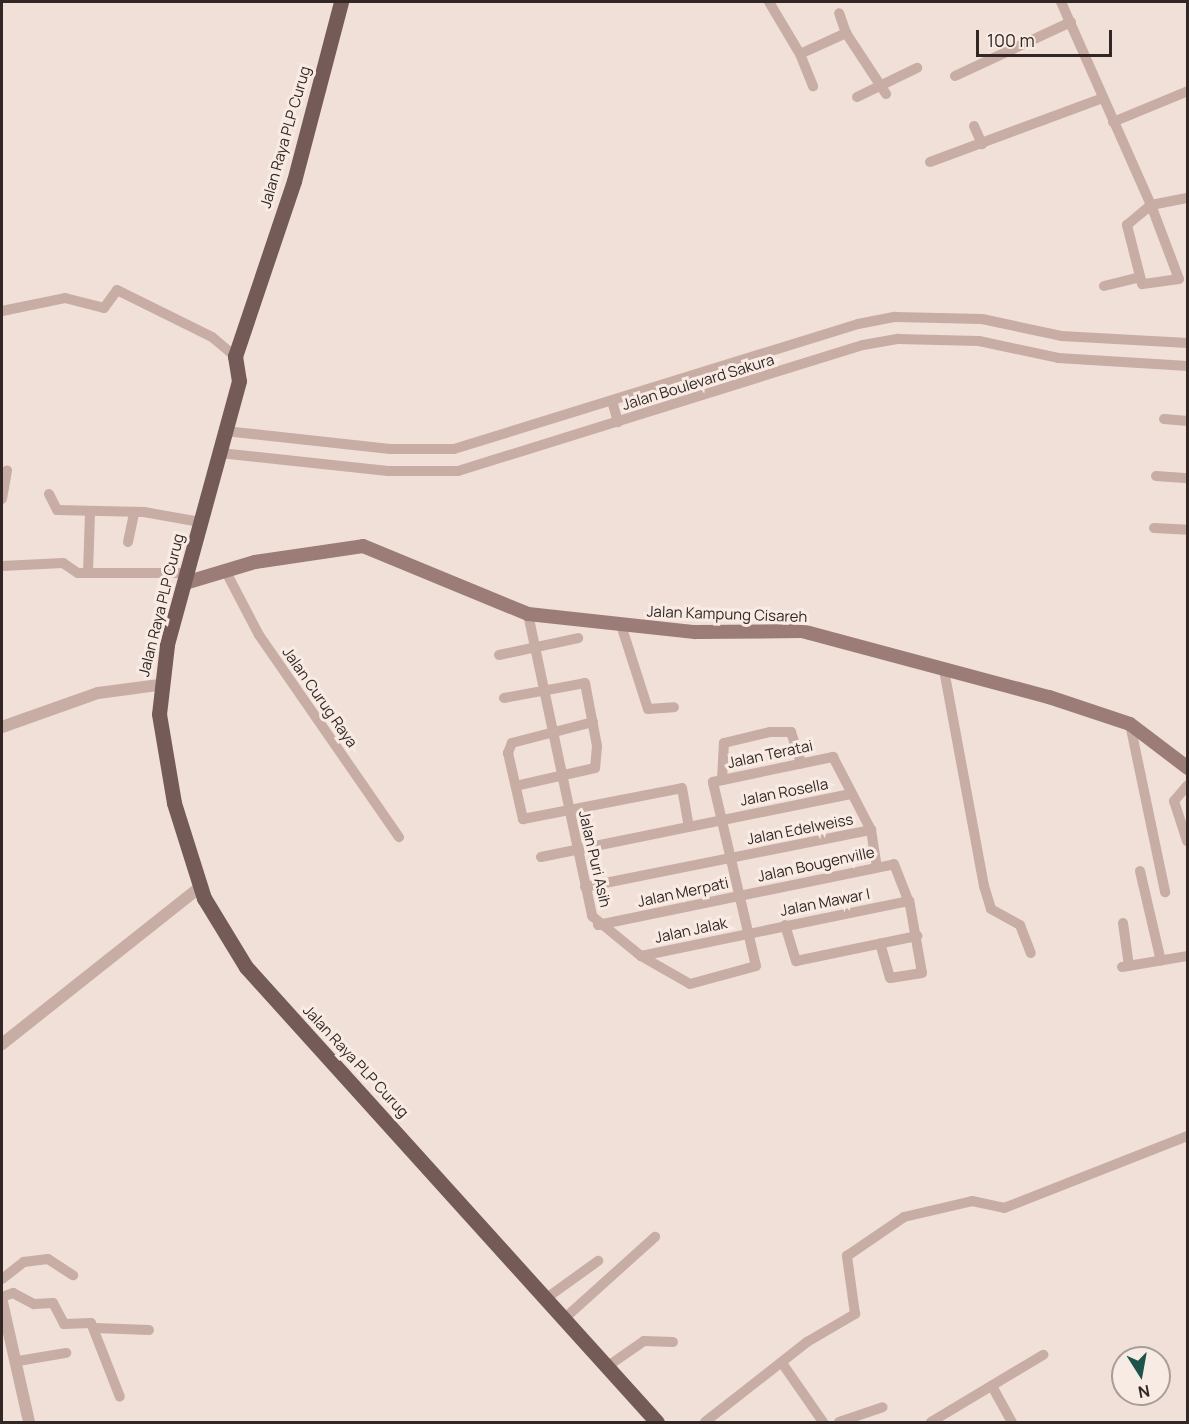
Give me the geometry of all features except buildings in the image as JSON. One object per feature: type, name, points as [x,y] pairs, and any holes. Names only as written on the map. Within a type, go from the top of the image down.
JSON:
[{"type":"main road","name":"Jalan Raya PLP Curug","points":[[341,2],[294,181],[235,357],[239,381],[200,522],[159,685],[170,784],[200,887],[216,924],[246,967],[548,1297],[657,1422]]},
{"type":"main road","name":"Jalan Kampung Cisareh","points":[[186,578],[363,546],[528,614],[621,625],[802,632],[944,670],[1130,724],[1188,768]]},
{"type":"street","points":[[769,2],[800,54],[813,87]]},
{"type":"street","points":[[1061,2],[1151,205],[1179,279],[1149,286],[1137,278],[1127,225],[1151,205],[1188,198]]},
{"type":"street","points":[[839,13],[846,33],[883,89]]},
{"type":"street","points":[[955,76],[1071,22]]},
{"type":"street","points":[[800,54],[846,33]]},
{"type":"street","points":[[857,97],[883,89],[917,68]]},
{"type":"street","points":[[1113,122],[1188,92]]},
{"type":"street","points":[[930,162],[1103,98]]},
{"type":"street","points":[[974,126],[982,144]]},
{"type":"street","points":[[1104,286],[1137,278]]},
{"type":"street","points":[[2,311],[65,298],[104,308],[117,290],[212,337],[235,357]]},
{"type":"street","name":"Jalan Boulevard Sakura","points":[[225,431],[390,449],[454,449],[858,324],[895,317],[982,319],[1091,338],[1188,343]]},
{"type":"street","points":[[1091,338],[1091,360]]},
{"type":"street","name":"Jalan Boulevard Sakura","points":[[220,453],[388,471],[458,471],[864,345],[898,339],[979,341],[1091,360],[1188,366]]},
{"type":"street","points":[[612,401],[618,422]]},
{"type":"street","points":[[1164,419],[1188,421]]},
{"type":"street","points":[[2,499],[7,471]]},
{"type":"street","points":[[1156,476],[1188,478]]},
{"type":"street","points":[[49,494],[57,510],[134,513],[200,522]]},
{"type":"street","points":[[88,573],[90,513]]},
{"type":"street","points":[[128,542],[134,513]]},
{"type":"street","points":[[1154,528],[1188,530]]},
{"type":"street","points":[[2,566],[63,563],[88,573],[178,569],[186,578]]},
{"type":"street","name":"Jalan Curug Raya","points":[[225,570],[259,635],[399,837]]},
{"type":"street","name":"Jalan Puri Asih","points":[[528,614],[585,887],[598,925],[641,956],[690,984],[754,968],[717,781],[724,743],[770,732],[791,732],[801,764]]},
{"type":"street","points":[[621,625],[648,708],[674,707]]},
{"type":"street","points":[[499,655],[578,638]]},
{"type":"street","points":[[944,670],[984,886],[991,909],[1020,925],[1031,953]]},
{"type":"street","points":[[504,698],[585,682],[593,722],[598,766],[516,786]]},
{"type":"street","points":[[2,728],[98,693],[159,685]]},
{"type":"street","points":[[593,722],[509,747],[516,786],[527,821],[682,788],[689,826]]},
{"type":"street","points":[[1130,724],[1166,892]]},
{"type":"street","name":"Jalan Teratai","points":[[717,781],[833,757],[852,794]]},
{"type":"street","points":[[1187,841],[1174,801],[1188,785]]},
{"type":"street","points":[[852,794],[871,830]]},
{"type":"street","name":"Jalan Rosella","points":[[541,857],[852,794]]},
{"type":"street","name":"Jalan Edelweiss","points":[[585,887],[871,830],[877,867]]},
{"type":"street","name":"Jalan Bougenville","points":[[739,896],[877,867],[897,865],[909,901]]},
{"type":"street","points":[[1140,871],[1161,961]]},
{"type":"street","points":[[2,1044],[200,887]]},
{"type":"street","name":"Jalan Merpati","points":[[598,925],[739,896]]},
{"type":"street","points":[[880,943],[890,978],[919,974],[917,936],[909,901]]},
{"type":"street","name":"Jalan Mawar I","points":[[747,933],[909,901]]},
{"type":"street","points":[[1123,923],[1126,966],[1188,956]]},
{"type":"street","points":[[785,926],[796,961],[917,936]]},
{"type":"street","name":"Jalan Jalak","points":[[641,956],[747,933]]},
{"type":"street","points":[[705,1422],[782,1363],[855,1314],[848,1256],[904,1217],[972,1201],[1004,1208],[1188,1136]]},
{"type":"street","points":[[566,1317],[654,1237]]},
{"type":"street","points":[[2,1279],[24,1262],[48,1259],[74,1275]]},
{"type":"street","points":[[548,1297],[598,1261]]},
{"type":"street","points":[[2,1297],[13,1293],[34,1304],[53,1303],[64,1324],[88,1322],[94,1328],[120,1397]]},
{"type":"street","points":[[2,1302],[18,1361],[29,1422]]},
{"type":"street","points":[[94,1328],[149,1330]]},
{"type":"street","points":[[609,1366],[644,1341],[674,1342]]},
{"type":"street","points":[[18,1361],[66,1353]]},
{"type":"street","points":[[931,1422],[993,1388],[1042,1355]]},
{"type":"street","points":[[782,1363],[823,1422]]},
{"type":"street","points":[[993,1388],[1012,1422]]},
{"type":"street","points":[[839,1422],[883,1407]]}]
